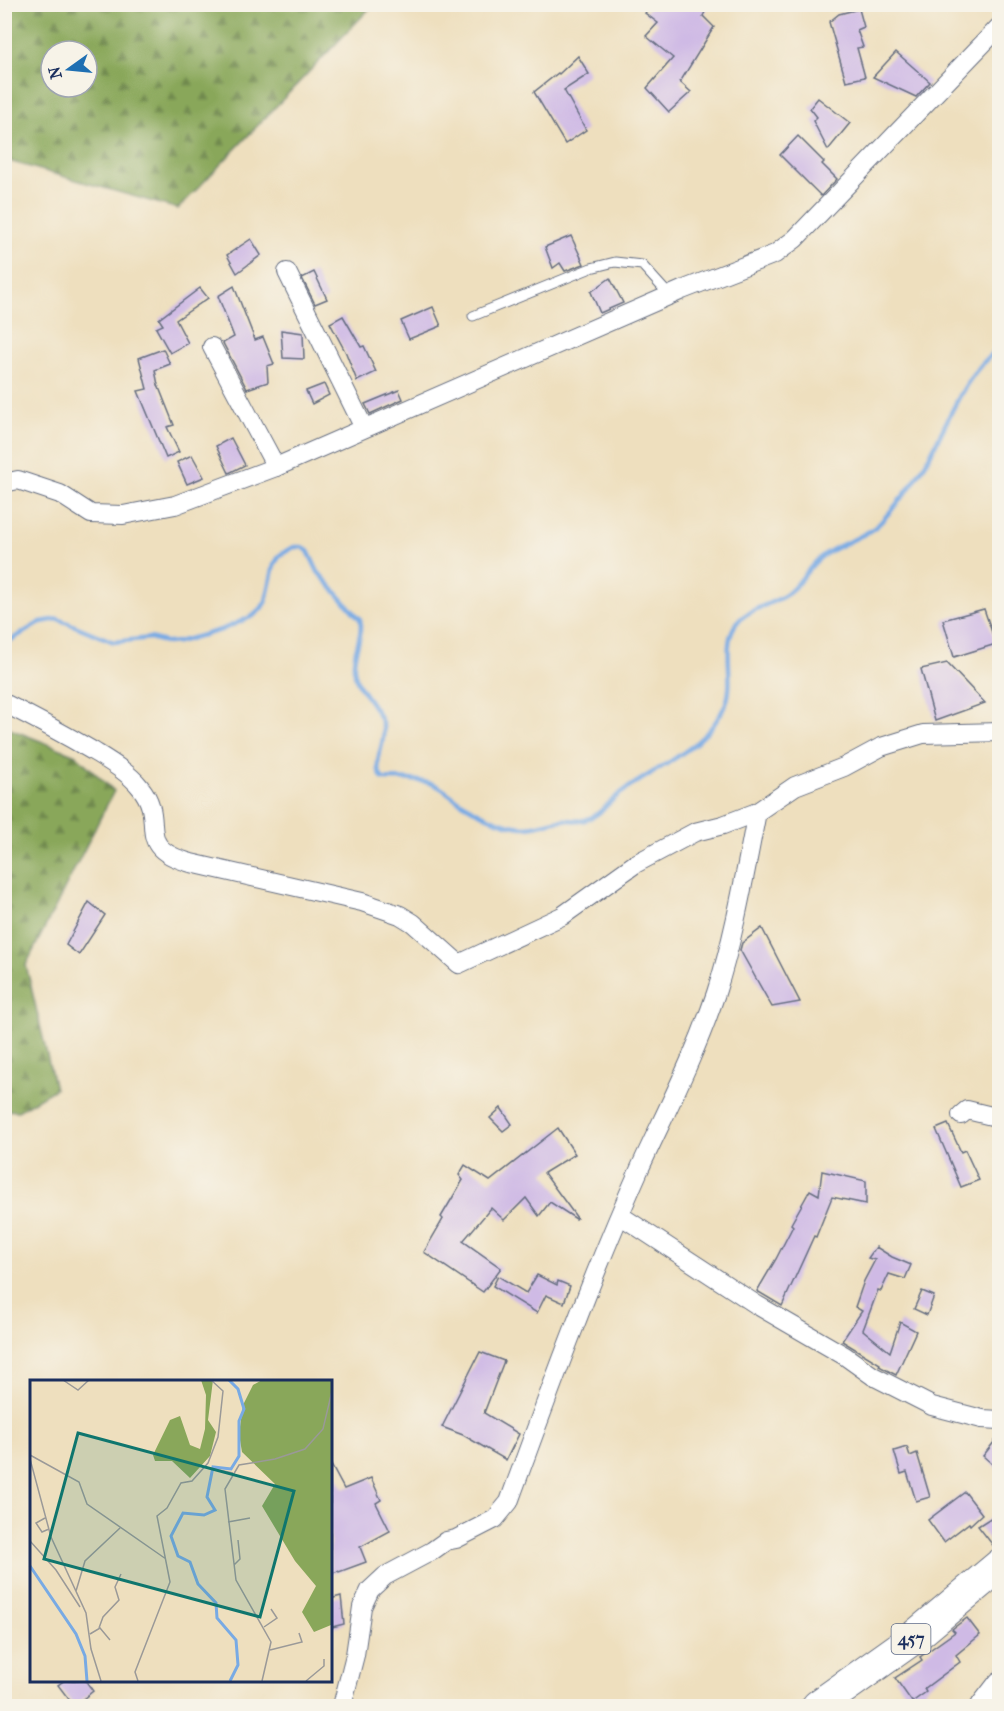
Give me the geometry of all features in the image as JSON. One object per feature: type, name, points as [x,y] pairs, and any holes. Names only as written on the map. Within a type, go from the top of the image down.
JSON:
[{"type":"highway","name":"457","points":[[818,1707],[908,1642],[999,1565]]},
{"type":"main road","points":[[983,1707],[999,1684]]},
{"type":"street","points":[[4,483],[18,480],[60,494],[91,514],[123,515],[175,505],[276,467],[670,296],[775,254],[795,239],[999,26]]},
{"type":"street","points":[[287,272],[364,428]]},
{"type":"street","points":[[212,347],[276,467]]},
{"type":"street","points":[[4,703],[114,764],[140,786],[147,796],[152,813],[157,846],[168,855],[191,863],[380,908],[400,915],[413,923],[459,964],[562,916],[635,864],[695,832],[723,825],[757,812],[795,786],[844,767],[894,742],[923,734],[999,732]]},
{"type":"street","points":[[342,1707],[356,1655],[362,1607],[370,1590],[385,1576],[446,1541],[456,1539],[495,1519],[509,1502],[561,1358],[640,1169],[690,1064],[716,993],[734,931],[757,812]]},
{"type":"street","points":[[961,1115],[967,1110],[999,1118]]},
{"type":"street","points":[[621,1216],[757,1305],[845,1356],[873,1376],[932,1406],[982,1419],[999,1420]]},
{"type":"lane","points":[[473,316],[591,268],[615,262],[642,265],[670,296]]},
{"type":"green space","points":[[4,5],[373,5],[178,209],[5,160]]},
{"type":"green space","points":[[5,727],[76,755],[114,791],[26,965],[55,1089],[18,1111],[4,1110]]},
{"type":"building","points":[[652,4],[709,4],[703,16],[714,27],[680,82],[691,92],[669,112],[647,88],[673,58],[646,36],[658,23],[645,13]]},
{"type":"building","points":[[859,9],[864,27],[857,30],[863,47],[857,48],[865,77],[846,81],[829,22],[839,14]]},
{"type":"building","points":[[896,52],[930,82],[916,97],[873,77]]},
{"type":"building","points":[[578,56],[589,74],[564,90],[586,130],[565,144],[534,92],[559,74]]},
{"type":"building","points":[[818,98],[850,123],[828,150],[813,121],[817,117],[810,108]]},
{"type":"building","points":[[798,136],[837,179],[821,196],[780,155]]},
{"type":"building","points":[[571,236],[584,264],[565,271],[560,263],[553,268],[545,247]]},
{"type":"building","points":[[251,239],[261,255],[237,273],[227,255]]},
{"type":"building","points":[[314,272],[327,299],[315,304],[302,278]]},
{"type":"building","points":[[610,278],[623,303],[600,313],[591,292]]},
{"type":"building","points":[[234,286],[255,340],[263,337],[274,364],[267,366],[268,382],[247,389],[223,343],[234,337],[218,296]]},
{"type":"building","points":[[200,288],[208,298],[176,320],[188,343],[170,353],[156,328],[163,325],[159,319]]},
{"type":"building","points":[[433,307],[441,326],[409,339],[401,321]]},
{"type":"building","points":[[343,316],[361,347],[364,346],[376,372],[357,381],[346,353],[330,323]]},
{"type":"building","points":[[281,330],[303,333],[304,359],[283,358]]},
{"type":"building","points":[[163,349],[170,364],[155,370],[158,385],[174,425],[167,427],[179,452],[166,458],[138,391],[147,389],[139,358]]},
{"type":"building","points":[[324,384],[329,395],[312,404],[306,391]]},
{"type":"building","points":[[399,390],[403,399],[370,414],[365,404]]},
{"type":"building","points":[[231,438],[245,465],[229,473],[216,446]]},
{"type":"building","points":[[192,455],[204,477],[187,484],[177,462]]},
{"type":"building","points":[[984,609],[996,644],[954,657],[943,620]]},
{"type":"building","points":[[947,663],[985,703],[935,721],[921,669]]},
{"type":"building","points":[[89,902],[105,915],[79,955],[66,945]]},
{"type":"building","points":[[762,928],[800,1002],[772,1007],[740,950],[742,943]]},
{"type":"building","points":[[501,1108],[512,1124],[503,1131],[490,1118]]},
{"type":"building","points":[[948,1124],[961,1152],[965,1150],[979,1180],[961,1187],[936,1129]]},
{"type":"building","points":[[558,1128],[575,1154],[544,1173],[576,1219],[550,1202],[539,1216],[526,1198],[504,1220],[491,1208],[463,1241],[501,1268],[483,1292],[424,1252],[463,1180],[459,1175],[465,1165],[490,1181]]},
{"type":"building","points":[[822,1171],[866,1181],[866,1204],[832,1197],[816,1237],[814,1236],[782,1306],[757,1291],[776,1259],[793,1226],[791,1224],[810,1190],[819,1195]]},
{"type":"building","points":[[876,1247],[911,1265],[905,1279],[889,1274],[881,1291],[878,1290],[863,1330],[890,1352],[900,1322],[916,1331],[896,1375],[842,1341],[862,1311],[855,1307],[864,1281],[875,1260],[868,1258]]},
{"type":"building","points":[[537,1275],[557,1285],[558,1281],[570,1286],[564,1303],[546,1295],[537,1313],[493,1286],[498,1276],[526,1293]]},
{"type":"building","points":[[922,1291],[934,1296],[927,1315],[914,1309]]},
{"type":"building","points":[[480,1352],[504,1361],[484,1413],[519,1434],[506,1460],[463,1435],[442,1427]]},
{"type":"building","points":[[999,1436],[999,1470],[983,1456]]},
{"type":"building","points":[[907,1447],[910,1456],[917,1453],[930,1497],[916,1501],[907,1472],[901,1474],[894,1451]]},
{"type":"building","points":[[332,1467],[344,1489],[371,1478],[381,1500],[376,1503],[390,1531],[360,1547],[366,1562],[332,1573]]},
{"type":"building","points":[[965,1492],[982,1514],[944,1542],[928,1520]]},
{"type":"building","points":[[992,1517],[999,1528],[999,1547],[995,1548],[978,1526]]},
{"type":"building","points":[[341,1596],[344,1624],[332,1627],[332,1598]]},
{"type":"building","points":[[967,1618],[980,1635],[956,1655],[960,1662],[924,1689],[926,1692],[912,1702],[895,1678],[922,1660],[920,1657],[955,1632],[952,1629]]},
{"type":"building","points":[[64,1681],[86,1681],[93,1691],[74,1706],[58,1685]]},
{"type":"waterway","points":[[4,644],[41,622],[58,619],[114,642],[150,638],[168,643],[178,642],[221,630],[253,616],[261,609],[266,601],[274,565],[280,555],[294,547],[302,547],[308,551],[318,572],[360,619],[354,669],[359,684],[383,726],[383,740],[378,760],[379,773],[383,779],[414,780],[433,784],[480,813],[522,827],[562,820],[585,820],[678,756],[706,733],[726,703],[729,685],[729,645],[734,627],[744,616],[787,594],[821,557],[867,533],[880,523],[919,473],[965,386],[975,372],[1000,348]]}]
